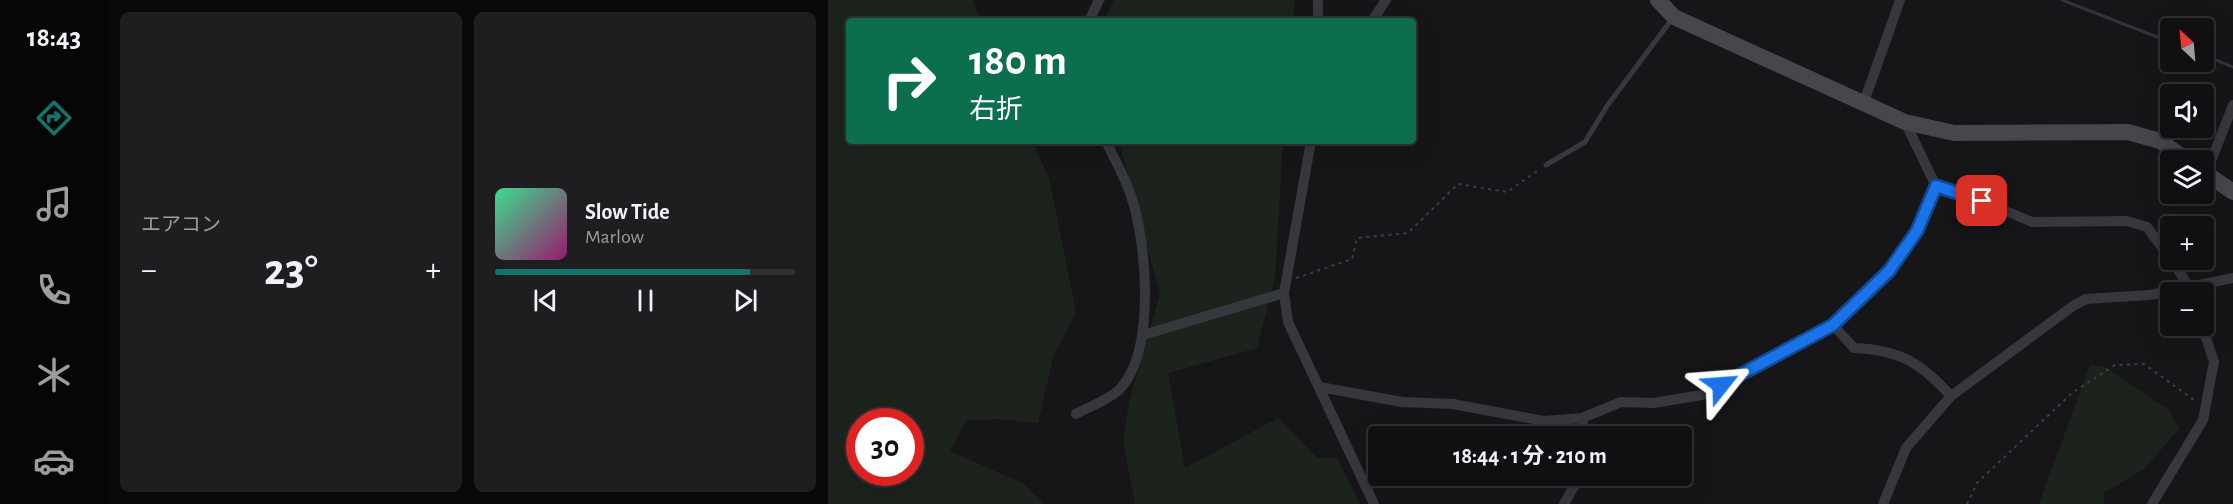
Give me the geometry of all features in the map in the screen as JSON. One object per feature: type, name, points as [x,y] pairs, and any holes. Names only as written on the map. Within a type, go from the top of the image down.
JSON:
[{"type":"street","points":[[1090,18],[1099,0]]},
{"type":"street","points":[[1318,0],[1318,18]]},
{"type":"street","points":[[1374,18],[1386,0]]},
{"type":"street","points":[[1658,0],[1674,16],[1905,122],[1954,133],[2022,135],[2128,132],[2160,141],[2173,150]]},
{"type":"street","points":[[1864,102],[1900,0]]},
{"type":"street","points":[[2214,151],[2233,105]]},
{"type":"street","points":[[1905,122],[1936,186],[1982,201],[2032,222],[2127,221],[2147,227],[2160,244]]},
{"type":"street","points":[[1076,414],[1119,390],[1132,371],[1143,335],[1143,270],[1137,223],[1131,194],[1107,144]]},
{"type":"street","points":[[1311,144],[1288,281],[1284,293],[1288,322],[1374,504]]},
{"type":"street","points":[[2214,179],[2233,192]]},
{"type":"street","points":[[1320,387],[1402,402],[1453,404],[1544,421],[1582,418],[1621,402],[1653,403],[1702,395],[1833,325],[1889,271],[1917,231],[1936,186]]},
{"type":"street","points":[[2214,283],[2233,278]]},
{"type":"street","points":[[1143,335],[1284,293]]},
{"type":"street","points":[[1883,504],[1906,448],[1951,396],[2073,306],[2086,299],[2160,294]]},
{"type":"street","points":[[1833,325],[1854,348],[1876,349],[1917,363],[1951,396]]},
{"type":"street","points":[[2152,504],[2204,420],[2214,362],[2205,336]]},
{"type":"street","points":[[1582,418],[1583,426]]},
{"type":"street","points":[[1564,504],[1574,486]]},
{"type":"lane","points":[[1546,165],[1586,142],[1607,106],[1674,16]]},
{"type":"path","points":[[1288,281],[1352,259],[1357,238],[1408,233],[1458,184],[1507,192],[1546,165]]},
{"type":"path","points":[[1967,504],[1977,483],[2064,401],[2115,364],[2144,364],[2206,408]]},
{"type":"shaded area","points":[[828,0],[973,0],[979,18],[846,18],[846,144],[1033,144],[1049,178],[1076,313],[1054,354],[1038,423],[996,419],[966,421],[950,451],[1022,483],[1044,504],[828,504]]},
{"type":"shaded area","points":[[1114,0],[1295,0],[1293,18],[1105,18]]},
{"type":"shaded area","points":[[1120,144],[1283,144],[1275,278],[1257,348],[1168,373],[1185,468],[1278,418],[1317,458],[1337,458],[1360,504],[1135,504],[1123,441],[1129,403],[1160,294]]},
{"type":"shaded area","points":[[2090,365],[2105,367],[2170,411],[2179,429],[2144,469],[2105,492],[2104,504],[2039,504]]},
{"type":"waterway","points":[[2062,0],[2160,38]]},
{"type":"waterway","points":[[2214,59],[2233,67]]},
{"type":"route","points":[[1721,385],[1833,325],[1889,271],[1917,231],[1936,186],[1982,201]]}]
